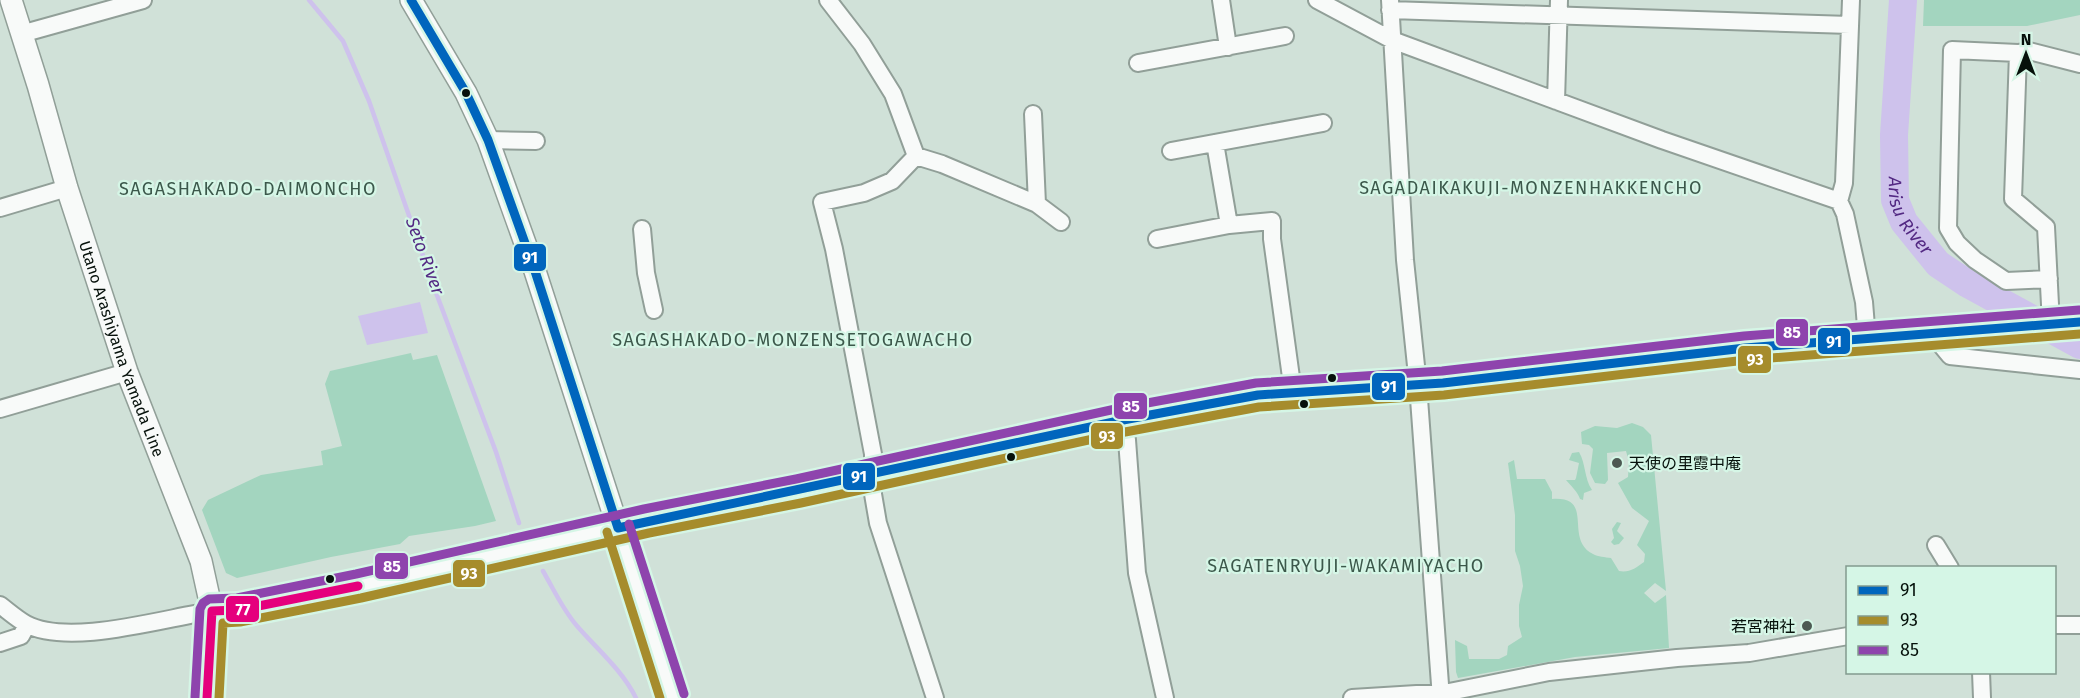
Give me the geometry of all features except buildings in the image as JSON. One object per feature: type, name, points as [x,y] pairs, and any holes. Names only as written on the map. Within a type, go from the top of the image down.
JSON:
[{"type":"main road","name":"Utano Arashiyama Yamada Line","points":[[11,0],[67,188],[127,372],[201,561],[212,610],[207,698]]},
{"type":"main road","points":[[411,0],[466,93],[488,140],[535,271],[673,698]]},
{"type":"main road","points":[[212,610],[238,610],[358,586],[1123,420],[1258,395],[1461,382],[1745,348],[2026,326],[2063,320]]},
{"type":"street","points":[[21,34],[143,0]]},
{"type":"street","points":[[828,0],[862,44],[893,94],[916,156]]},
{"type":"street","points":[[1221,0],[1228,47]]},
{"type":"street","points":[[1317,0],[1392,40],[1662,140],[1839,201]]},
{"type":"street","points":[[1851,0],[1844,183],[1839,201],[1845,214],[1864,302],[1868,339]]},
{"type":"street","points":[[1440,695],[1418,385],[1406,260],[1390,5],[1559,8],[1850,25]]},
{"type":"street","points":[[1556,101],[1559,8]]},
{"type":"street","points":[[1138,63],[1285,36]]},
{"type":"street","points":[[2049,279],[2006,281],[1975,260],[1957,243],[1948,228],[1952,50],[2018,53],[2029,51],[2080,64]]},
{"type":"street","points":[[2018,53],[2013,199],[2046,227],[2049,279],[2063,320]]},
{"type":"street","points":[[1033,114],[1037,204]]},
{"type":"street","points":[[1170,151],[1323,123]]},
{"type":"street","points":[[488,140],[536,141]]},
{"type":"street","points":[[1215,143],[1229,225]]},
{"type":"street","points":[[916,156],[942,164],[1037,204],[1061,222]]},
{"type":"street","points":[[916,156],[892,181],[864,193],[822,202],[834,249],[839,288],[873,454],[873,494],[878,522],[935,698]]},
{"type":"street","points":[[0,208],[67,188]]},
{"type":"street","points":[[1157,239],[1229,225],[1272,221],[1272,239],[1293,392]]},
{"type":"street","points":[[642,228],[646,273],[654,310]]},
{"type":"street","points":[[1931,333],[1950,356],[2080,370]]},
{"type":"street","points":[[0,409],[127,372]]},
{"type":"street","points":[[1123,420],[1137,573],[1165,698]]},
{"type":"street","points":[[1936,545],[1949,566]]},
{"type":"street","points":[[0,605],[27,625],[55,632],[89,633],[212,610]]},
{"type":"street","points":[[0,643],[21,636],[27,625]]},
{"type":"street","points":[[2056,625],[2080,625]]},
{"type":"street","points":[[1352,698],[1440,695],[1549,672],[1677,658],[1749,653],[1846,636]]},
{"type":"street","points":[[1981,674],[1982,698]]},
{"type":"green space","points":[[1924,0],[2080,0],[2080,15],[2027,26],[1923,26]]},
{"type":"green space","points":[[411,353],[413,360],[437,355],[496,521],[409,536],[400,544],[237,578],[226,573],[202,510],[208,500],[261,475],[323,465],[321,451],[342,446],[325,384],[330,371]]},
{"type":"green space","points":[[1632,423],[1643,427],[1651,435],[1666,591],[1655,583],[1644,593],[1655,603],[1666,595],[1669,648],[1575,657],[1458,678],[1455,640],[1467,646],[1469,659],[1499,659],[1507,655],[1508,646],[1522,637],[1519,626],[1519,605],[1523,586],[1515,551],[1515,515],[1508,463],[1514,460],[1517,479],[1545,479],[1552,492],[1552,499],[1565,500],[1573,504],[1580,539],[1584,547],[1593,554],[1611,558],[1619,571],[1629,571],[1644,562],[1645,554],[1637,545],[1649,521],[1632,508],[1618,483],[1628,477],[1629,462],[1626,451],[1607,453],[1608,480],[1605,484],[1595,483],[1590,473],[1593,449],[1589,445],[1582,444],[1581,432],[1595,426],[1617,428]]},
{"type":"green space","points":[[1579,452],[1592,490],[1584,493],[1583,500],[1566,480],[1576,478],[1579,463],[1569,460],[1572,453]]},
{"type":"green space","points":[[1617,522],[1621,523],[1617,531],[1624,538],[1619,544],[1614,545],[1611,542],[1614,538],[1612,529]]},
{"type":"shaded area","points":[[420,302],[428,333],[367,345],[358,316]]},
{"type":"waterway","name":"Seto River","points":[[309,0],[343,41],[369,101],[435,290],[496,452],[519,523]]},
{"type":"waterway","name":"Arisu River","points":[[1903,0],[1894,135],[1895,200],[1904,222],[1938,264],[1968,284],[2080,345]]},
{"type":"waterway","name":"Seto River","points":[[543,571],[572,620],[617,669],[636,698]]},
{"type":"transit line","name":"91","points":[[411,0],[466,93],[488,140],[535,271],[618,528]]},
{"type":"transit line","name":"85","points":[[195,697],[200,609],[209,599],[237,598],[356,574],[644,509],[796,479],[1120,408],[1256,383],[1442,371],[1744,336],[2079,310]]},
{"type":"transit line","name":"91","points":[[618,528],[1123,420],[1258,395],[1443,383],[1745,348],[2080,322]]},
{"type":"transit line","name":"93","points":[[219,698],[223,623],[240,622],[361,598],[649,533],[801,503],[1125,432],[1259,407],[1444,395],[1746,360],[2080,334]]},
{"type":"transit line","name":"85","points":[[629,524],[684,694]]},
{"type":"transit line","name":"93","points":[[607,532],[660,698]]},
{"type":"transit line","name":"77","points":[[207,698],[212,611],[238,610],[358,586]]},
{"type":"place","name":"天使の里霞中庵","points":[[1617,463]]},
{"type":"place","name":"若宮神社","points":[[1807,626]]},
{"type":"district","name":"SAGADAIKAKUJI-MONZENHAKKENCHO","points":[[1531,188]]},
{"type":"district","name":"SAGASHAKADO-DAIMONCHO","points":[[248,189]]},
{"type":"district","name":"SAGASHAKADO-MONZENSETOGAWACHO","points":[[793,340]]},
{"type":"district","name":"SAGATENRYUJI-WAKAMIYACHO","points":[[1346,566]]}]
